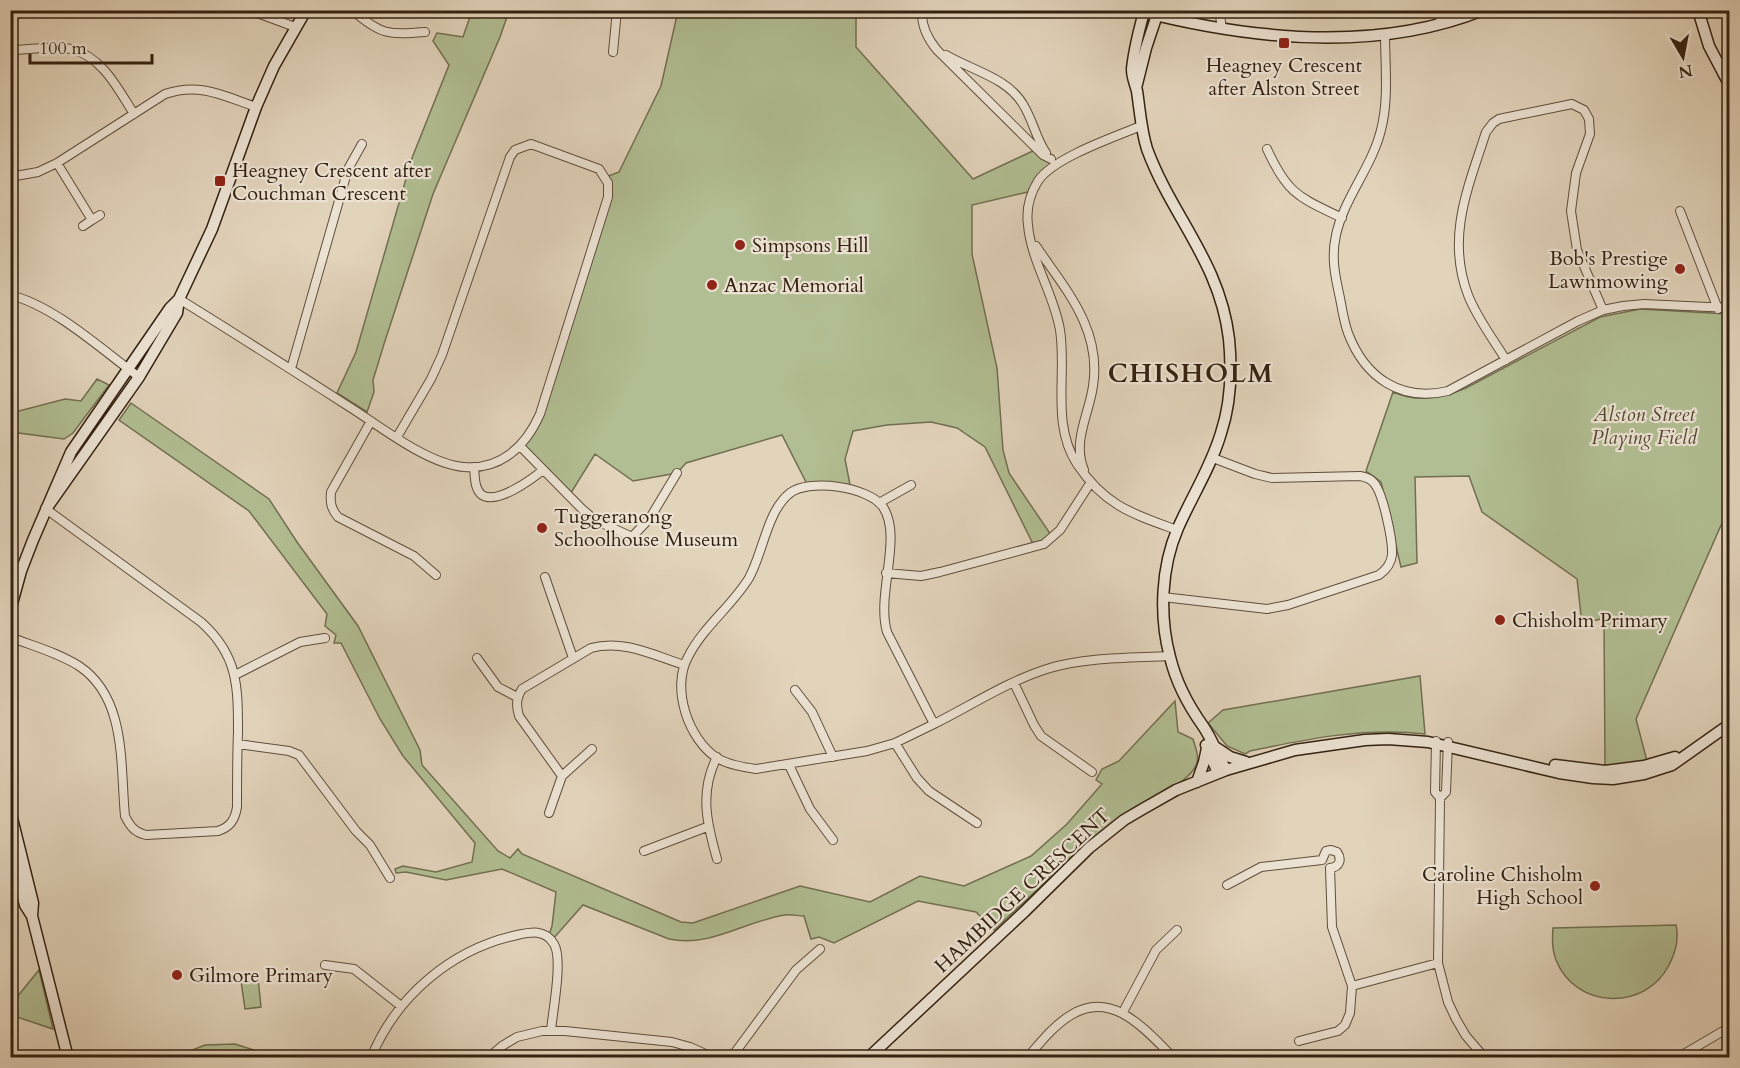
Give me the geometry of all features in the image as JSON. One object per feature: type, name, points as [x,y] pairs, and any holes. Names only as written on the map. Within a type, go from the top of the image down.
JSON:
[{"type":"street","points":[[249,10],[295,27]]},
{"type":"street","points":[[10,610],[16,569],[46,509],[57,480],[71,452],[127,368],[179,298],[212,229],[256,107],[274,66],[306,10]]},
{"type":"street","points":[[352,10],[368,24],[381,31],[396,34],[425,32]]},
{"type":"street","points":[[613,52],[617,10]]},
{"type":"street","points":[[922,10],[924,30],[929,41],[1052,162]]},
{"type":"street","points":[[1220,10],[1222,28]]},
{"type":"street","points":[[1439,10],[1441,24]]},
{"type":"street","points":[[1222,771],[1176,676],[1169,656],[1163,597],[1166,570],[1177,530],[1212,458],[1225,420],[1230,380],[1229,339],[1224,311],[1206,259],[1155,168],[1141,126],[1132,70],[1142,11],[1222,28],[1351,37],[1385,34],[1441,24],[1483,10]]},
{"type":"street","points":[[1698,10],[1709,46],[1725,70],[1730,86]]},
{"type":"street","points":[[1136,88],[1157,15]]},
{"type":"street","points":[[1385,34],[1385,102],[1382,129],[1342,218],[1334,248],[1334,272],[1347,332],[1354,348],[1376,375],[1389,385],[1407,392],[1419,395],[1434,394],[1448,391],[1578,321],[1603,310],[1644,304],[1730,308]]},
{"type":"street","points":[[10,50],[56,48],[82,53],[105,70],[134,114]]},
{"type":"street","points":[[937,50],[1000,82],[1016,94],[1025,106],[1039,142],[1052,162]]},
{"type":"street","points":[[10,177],[38,172],[57,163],[165,94],[185,88],[199,88],[256,107]]},
{"type":"street","points":[[1506,360],[1469,297],[1461,268],[1458,238],[1462,208],[1486,132],[1499,119],[1572,104],[1584,110],[1589,119],[1590,134],[1576,173],[1571,211],[1577,250],[1603,310]]},
{"type":"street","points":[[1141,126],[1052,162],[1038,180],[1030,199],[1028,215],[1030,237],[1060,331],[1062,423],[1072,454],[1089,479],[1111,501],[1127,511],[1177,530]]},
{"type":"street","points":[[291,369],[348,169],[362,144]]},
{"type":"street","points":[[179,298],[371,421],[434,460],[450,465],[474,467],[499,462],[520,446],[534,428],[540,414],[609,190],[606,177],[599,170],[531,144],[515,150],[508,161],[442,355],[431,379],[397,437]]},
{"type":"street","points":[[1267,149],[1278,173],[1297,195],[1342,218]]},
{"type":"street","points":[[57,163],[92,220]]},
{"type":"street","points":[[1680,211],[1718,309]]},
{"type":"street","points":[[83,225],[100,215]]},
{"type":"street","points":[[1030,237],[1077,304],[1092,338],[1094,384],[1078,445],[1081,462],[1089,479]]},
{"type":"street","points":[[10,296],[39,305],[139,377]]},
{"type":"street","points":[[46,509],[139,377],[177,313],[179,298]]},
{"type":"street","points":[[371,421],[331,492],[330,502],[334,512],[338,517],[414,556],[436,575]]},
{"type":"street","points":[[520,446],[595,520],[632,537],[650,518],[677,473]]},
{"type":"street","points":[[1163,597],[1268,609],[1288,605],[1379,575],[1389,564],[1392,548],[1381,495],[1373,481],[1367,477],[1272,478],[1212,458]]},
{"type":"street","points":[[474,467],[477,489],[490,498],[520,486],[543,470]]},
{"type":"street","points":[[886,573],[921,576],[1044,544],[1060,530],[1089,479]]},
{"type":"street","points":[[934,724],[883,620],[890,526],[879,503],[870,495],[859,491],[814,485],[791,492],[775,512],[748,578],[694,645],[684,665],[682,684],[685,711],[696,735],[717,758],[732,765],[756,769],[789,765],[895,743],[934,724],[1014,683],[1052,667],[1074,663],[1169,656]]},
{"type":"street","points":[[879,503],[911,485]]},
{"type":"street","points":[[10,637],[79,666],[91,675],[105,693],[117,723],[125,816],[130,826],[146,835],[218,831],[225,829],[231,823],[237,807],[238,696],[230,659],[212,632],[46,509]]},
{"type":"street","points":[[545,577],[573,658]]},
{"type":"street","points":[[235,675],[300,642],[325,638]]},
{"type":"street","points":[[562,776],[519,716],[516,707],[517,697],[528,684],[591,648],[604,644],[617,644],[684,665]]},
{"type":"street","points":[[477,658],[498,687],[517,697]]},
{"type":"street","points":[[1014,683],[1041,736],[1092,772]]},
{"type":"street","points":[[795,690],[812,712],[833,757]]},
{"type":"street","name":"HAMBIDGE CRESCENT","points":[[868,1058],[1089,848],[1141,810],[1176,790],[1222,771],[1294,750],[1365,740],[1439,743],[1559,773],[1593,778],[1618,778],[1644,774],[1672,765],[1730,724]]},
{"type":"street","points":[[895,743],[917,778],[929,791],[977,823]]},
{"type":"street","points":[[1439,743],[1435,792],[1440,798],[1438,963],[1448,1002],[1456,1019],[1466,1036],[1485,1058]]},
{"type":"street","points":[[237,744],[289,751],[299,755],[356,831],[370,846],[390,878]]},
{"type":"street","points":[[1210,746],[1230,757],[1248,762]]},
{"type":"street","points":[[1197,782],[1210,746]]},
{"type":"street","points":[[549,813],[562,776],[592,749]]},
{"type":"street","points":[[717,758],[708,777],[705,795],[707,827],[717,859]]},
{"type":"street","points":[[789,765],[803,796],[833,840]]},
{"type":"street","points":[[10,810],[13,830],[33,903],[32,916],[68,1058]]},
{"type":"street","points":[[644,851],[707,827]]},
{"type":"street","points":[[10,845],[25,905],[32,916]]},
{"type":"street","points":[[1326,851],[1337,852],[1340,858],[1336,867],[1330,868],[1325,866],[1322,860],[1326,851]]},
{"type":"street","points":[[1227,885],[1261,867],[1322,860]]},
{"type":"street","points":[[1299,1041],[1338,1031],[1345,1025],[1350,1012],[1352,986],[1332,927],[1330,868]]},
{"type":"street","points":[[1123,1012],[1156,950],[1177,930]]},
{"type":"street","points":[[370,1058],[401,1006],[421,985],[443,968],[466,953],[504,938],[534,932],[551,939],[558,955],[550,1030]]},
{"type":"street","points":[[730,1058],[795,970],[819,949]]},
{"type":"street","points":[[1352,986],[1438,963]]},
{"type":"street","points":[[325,965],[354,969],[401,1006]]},
{"type":"street","points":[[1027,1058],[1071,1015],[1083,1009],[1103,1007],[1123,1012],[1137,1022],[1174,1058]]},
{"type":"street","points":[[1677,1058],[1730,1027]]},
{"type":"street","points":[[488,1058],[517,1037],[550,1030],[672,1042],[714,1058]]},
{"type":"green space","points":[[472,11],[509,11],[433,194],[373,380],[374,392],[367,412],[337,393],[356,352],[412,158],[449,65],[433,41],[437,33],[463,37]]},
{"type":"green space","name":"Simpsons Hill","points":[[678,11],[861,11],[856,18],[856,47],[973,179],[1037,149],[1054,164],[1032,191],[972,205],[972,254],[997,368],[1003,450],[1009,473],[1053,538],[1035,548],[985,447],[957,428],[931,422],[887,425],[853,431],[845,459],[851,490],[808,486],[782,435],[686,463],[677,473],[633,481],[595,454],[569,496],[520,446],[534,428],[608,197],[606,177],[619,172],[661,86]]},
{"type":"green space","name":"Alston Street Playing Field","points":[[1640,309],[1729,314],[1729,507],[1636,719],[1647,761],[1605,766],[1604,618],[1582,624],[1577,579],[1482,512],[1469,476],[1415,477],[1417,563],[1401,567],[1381,482],[1366,471],[1393,392],[1412,397],[1430,398],[1466,388],[1600,317]]},
{"type":"green space","points":[[97,379],[109,385],[73,433],[64,439],[11,432],[11,413],[65,399],[81,401]]},
{"type":"green space","points":[[131,403],[269,499],[358,626],[420,750],[422,765],[498,851],[510,858],[518,849],[522,854],[681,922],[693,923],[800,886],[870,902],[920,876],[964,886],[1031,856],[1067,824],[1102,784],[1096,780],[1102,769],[1119,761],[1175,701],[1178,732],[1193,739],[1197,754],[1196,766],[1180,782],[1137,806],[1111,825],[994,930],[976,912],[918,901],[834,943],[819,937],[811,939],[804,916],[790,915],[770,918],[713,937],[684,941],[669,939],[583,905],[553,939],[549,935],[556,892],[502,869],[446,880],[406,872],[396,873],[395,869],[403,866],[436,872],[472,862],[475,843],[403,756],[380,719],[341,643],[334,643],[336,635],[325,626],[327,614],[249,511],[119,420]]},
{"type":"green space","points":[[1420,676],[1425,734],[1380,732],[1336,735],[1250,751],[1245,754],[1227,746],[1208,723],[1223,710]]},
{"type":"green space","points":[[1676,925],[1676,945],[1669,965],[1658,980],[1644,991],[1628,997],[1611,999],[1594,996],[1579,988],[1566,976],[1556,960],[1552,940],[1553,928]]},
{"type":"green space","points":[[39,970],[53,1029],[11,1015],[11,995],[17,997]]},
{"type":"green space","points":[[258,978],[261,1007],[245,1009],[241,981]]},
{"type":"green space","points":[[235,1044],[269,1057],[175,1057],[205,1045]]},
{"type":"place","name":"Heagney Crescent after Alston Street","points":[[1284,43]]},
{"type":"place","name":"Heagney Crescent after Couchman Crescent","points":[[220,181]]},
{"type":"place","name":"Simpsons Hill","points":[[740,245]]},
{"type":"place","name":"Bob's Prestige Lawnmowing","points":[[1680,269]]},
{"type":"place","name":"Anzac Memorial","points":[[712,285]]},
{"type":"place","name":"Tuggeranong Schoolhouse Museum","points":[[542,528]]},
{"type":"place","name":"Chisholm Primary","points":[[1500,620]]},
{"type":"place","name":"Caroline Chisholm High School","points":[[1595,886]]},
{"type":"place","name":"Gilmore Primary","points":[[177,975]]},
{"type":"district","name":"CHISHOLM","points":[[1191,373]]}]
